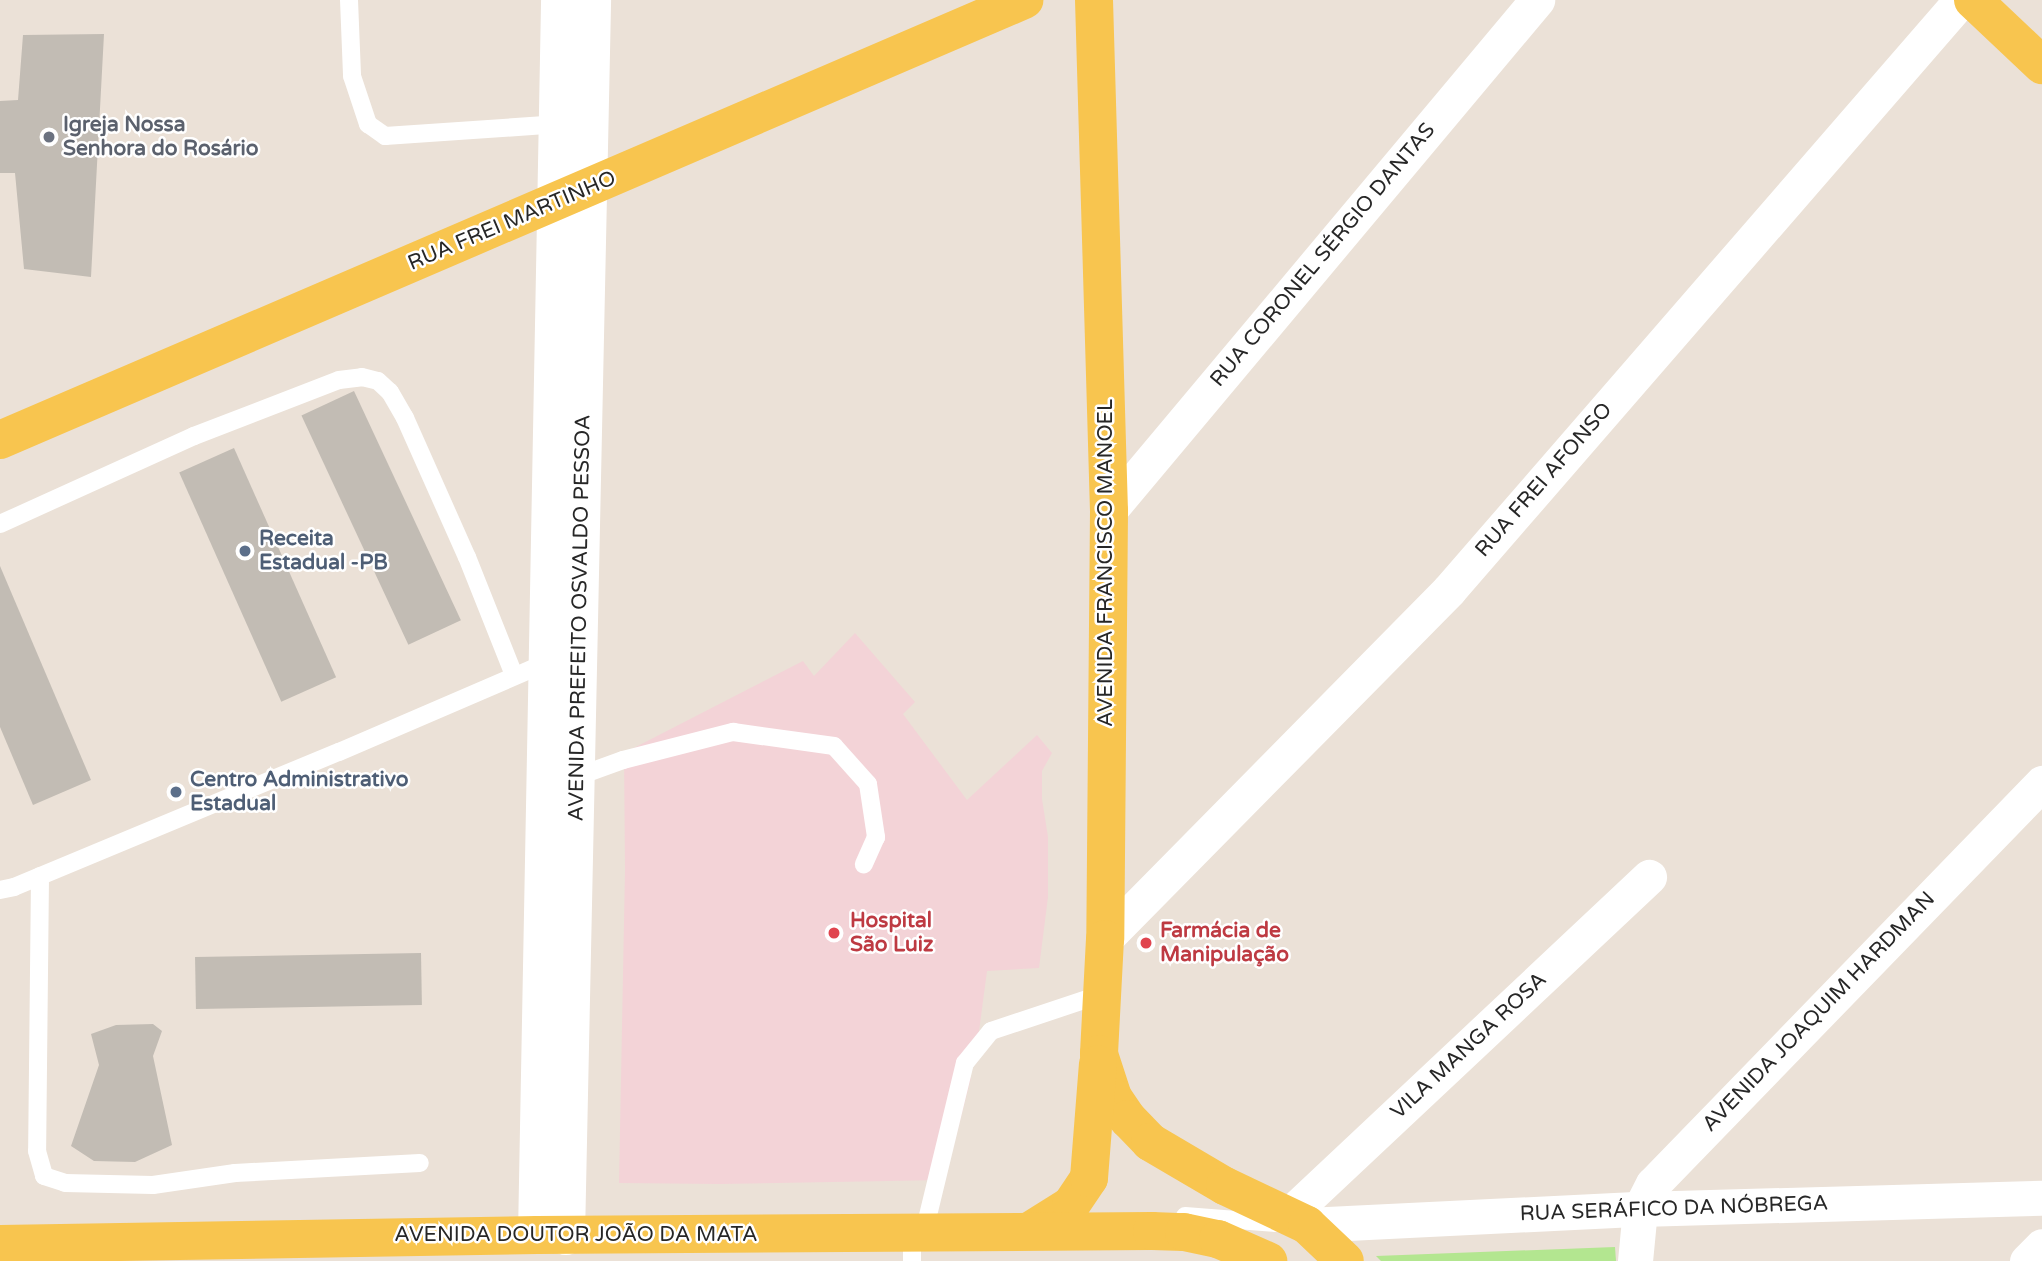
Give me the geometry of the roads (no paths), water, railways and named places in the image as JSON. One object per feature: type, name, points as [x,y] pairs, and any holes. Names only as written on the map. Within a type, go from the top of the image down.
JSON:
[{"type":"main road","name":"RUA FREI MARTINHO","points":[[0,440],[1024,0]]},
{"type":"main road","name":"AVENIDA FRANCISCO MANOEL","points":[[1094,0],[1109,511],[1105,939],[1100,1054],[1113,1097],[1128,1119],[1150,1142],[1177,1160],[1298,1220],[1345,1261]]},
{"type":"main road","points":[[1973,0],[2042,65]]},
{"type":"main road","points":[[1041,1224],[1081,1194],[1089,1178],[1100,1054]]},
{"type":"main road","name":"AVENIDA DOUTOR JOÃO DA MATA","points":[[0,1244],[282,1250],[552,1234],[919,1236],[1041,1224],[1184,1231],[1218,1238],[1268,1261]]},
{"type":"street","name":"AVENIDA PREFEITO OSVALDO PESSOA","points":[[552,1234],[576,776],[575,194],[560,124],[561,0]]},
{"type":"street","name":"AVENIDA PREFEITO OSVALDO PESSOA","points":[[552,1234],[531,669],[592,0]]},
{"type":"street","name":"RUA CORONEL SÉRGIO DANTAS","points":[[1109,511],[1537,0]]},
{"type":"street","name":"RUA FREI AFONSO","points":[[1105,939],[1448,590],[1961,0]]},
{"type":"street","name":"AVENIDA JOAQUIM HARDMAN","points":[[1635,1261],[1640,1209],[1653,1184],[2042,783]]},
{"type":"street","name":"VILA MANGA ROSA","points":[[1298,1220],[1649,877]]},
{"type":"street","name":"RUA SERÁFICO DA NÓBREGA","points":[[1298,1220],[2042,1198]]},
{"type":"street","points":[[2027,1261],[2042,1246]]},
{"type":"lane","points":[[349,0],[352,76],[368,124],[384,136],[560,124]]},
{"type":"lane","points":[[0,524],[194,436],[340,380],[362,377],[379,381],[390,392],[405,418],[467,557],[531,669],[340,752],[0,890]]},
{"type":"lane","points":[[576,776],[623,760],[733,732],[834,746],[868,784],[876,837],[863,864]]},
{"type":"lane","points":[[40,876],[37,1151],[44,1176],[65,1183],[153,1185],[235,1173],[420,1163]]},
{"type":"lane","points":[[919,1236],[965,1063],[991,1031],[1102,994]]},
{"type":"lane","points":[[1041,1224],[1197,1216],[1298,1220]]},
{"type":"place","name":"Igreja Nossa Senhora do Rosário","points":[[49,137]]},
{"type":"place","name":"Receita Estadual -PB","points":[[245,551]]},
{"type":"place","name":"Centro Administrativo Estadual","points":[[176,792]]},
{"type":"place","name":"Hospital São Luiz","points":[[834,933]]},
{"type":"place","name":"Farmácia de Manipulação","points":[[1146,943]]}]
